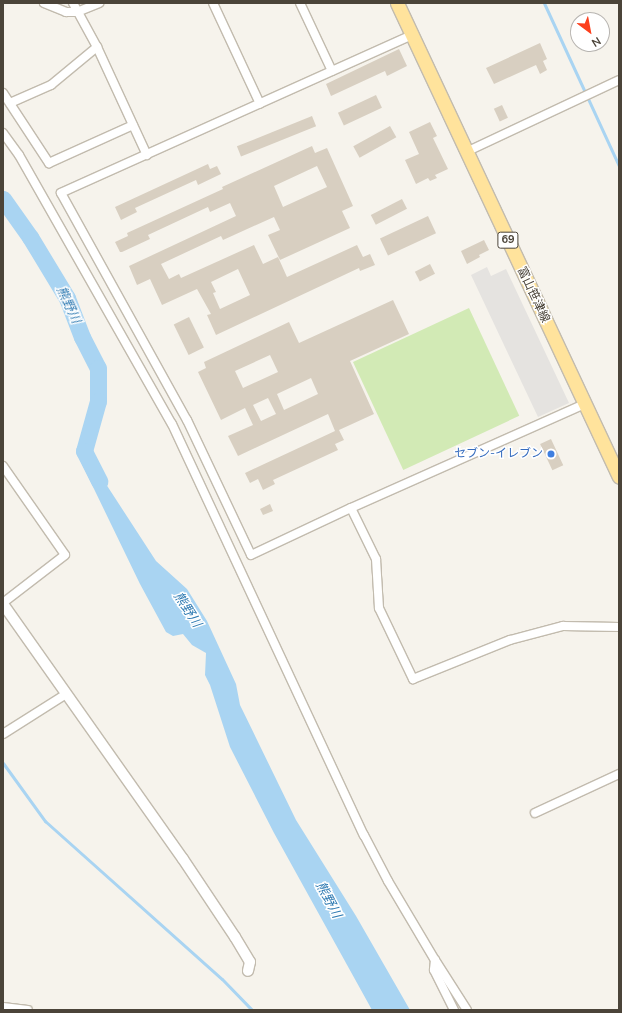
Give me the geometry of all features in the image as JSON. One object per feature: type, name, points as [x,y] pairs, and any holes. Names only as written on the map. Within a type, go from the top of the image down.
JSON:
[{"type":"main road","name":"富山笹津線","points":[[397,3],[619,477]]},
{"type":"street","points":[[44,3],[66,12],[77,12],[99,3]]},
{"type":"street","points":[[73,3],[97,47],[147,155]]},
{"type":"street","points":[[213,3],[260,104]]},
{"type":"street","points":[[300,3],[332,71]]},
{"type":"street","points":[[412,35],[61,193],[186,420],[251,555],[351,508],[585,404]]},
{"type":"street","points":[[10,103],[51,85],[97,47]]},
{"type":"street","points":[[466,152],[619,80]]},
{"type":"street","points":[[3,93],[49,163],[133,125]]},
{"type":"street","points":[[3,133],[19,155],[172,424],[364,835],[388,880],[435,960],[467,1010]]},
{"type":"street","points":[[3,466],[65,555],[3,603],[183,858],[250,962],[248,971]]},
{"type":"street","points":[[351,508],[376,559],[379,608],[413,679],[510,640],[563,626],[619,626]]},
{"type":"street","points":[[3,734],[66,694]]},
{"type":"street","points":[[535,813],[619,774]]},
{"type":"street","points":[[435,960],[434,970],[454,1010]]},
{"type":"street","points":[[3,1006],[28,1010]]},
{"type":"green space","points":[[469,308],[519,416],[403,470],[353,362]]},
{"type":"shaded area","points":[[487,267],[491,276],[506,269],[569,403],[538,417],[471,275]]},
{"type":"water","points":[[80,460],[91,461],[156,561],[187,589],[207,621],[236,684],[240,705],[296,820],[356,916],[410,1010],[372,1010],[274,833],[230,747],[210,685],[205,675],[206,653],[192,645],[183,634],[173,636],[166,632],[140,584]]},
{"type":"building","points":[[540,43],[547,59],[543,61],[547,70],[540,74],[536,65],[494,84],[486,68]]},
{"type":"building","points":[[399,49],[407,66],[387,76],[385,71],[331,96],[326,84]]},
{"type":"building","points":[[376,95],[382,108],[344,125],[338,113]]},
{"type":"building","points":[[502,105],[508,118],[500,121],[494,109]]},
{"type":"building","points":[[312,116],[316,126],[241,157],[237,146]]},
{"type":"building","points":[[430,122],[437,136],[433,138],[448,169],[435,175],[437,178],[430,181],[428,178],[416,184],[405,160],[419,154],[409,132]]},
{"type":"building","points":[[390,126],[396,137],[360,158],[353,146]]},
{"type":"building","points":[[312,146],[315,153],[327,148],[353,206],[342,211],[350,228],[280,260],[268,235],[280,230],[274,217],[223,240],[221,236],[161,264],[169,279],[179,274],[181,278],[254,245],[263,264],[278,257],[287,277],[357,245],[363,257],[370,254],[375,265],[360,271],[359,268],[216,335],[207,315],[211,314],[197,289],[162,305],[150,279],[137,285],[129,266],[236,216],[230,203],[210,212],[208,207],[148,235],[150,239],[122,252],[120,252],[115,242],[128,236],[127,233],[223,189],[222,187]],"holes":[[[317,166],[327,187],[283,207],[274,186]],[[238,269],[250,295],[220,309],[213,293],[216,292],[211,282]]]},
{"type":"building","points":[[208,164],[210,169],[217,166],[221,174],[198,185],[196,180],[135,208],[137,212],[121,220],[115,207]]},
{"type":"building","points":[[402,199],[407,209],[376,225],[371,215]]},
{"type":"building","points":[[428,216],[436,233],[388,256],[380,238]]},
{"type":"building","points":[[484,240],[489,250],[467,264],[461,251]]},
{"type":"building","points":[[430,264],[435,274],[420,282],[415,272]]},
{"type":"building","points":[[393,300],[409,334],[350,361],[374,414],[339,430],[344,440],[335,444],[338,450],[273,480],[275,484],[263,490],[258,479],[250,483],[245,473],[335,431],[328,414],[238,456],[228,436],[253,425],[245,408],[221,420],[198,372],[206,368],[204,362],[289,322],[299,343]],"holes":[[[270,355],[278,372],[243,388],[235,371]],[[311,378],[318,394],[284,410],[277,394]],[[268,398],[276,414],[261,421],[253,405]]]},
{"type":"building","points":[[189,317],[204,348],[189,355],[174,324]]},
{"type":"building","name":"セブン-イレブン","points":[[551,439],[563,465],[552,470],[540,444]]},
{"type":"building","points":[[270,504],[273,511],[263,515],[260,509]]},
{"type":"waterway","points":[[544,3],[619,166]]},
{"type":"waterway","name":"熊野川","points":[[3,199],[30,237],[67,298],[82,337],[98,368],[98,401],[84,451],[99,481]]},
{"type":"waterway","points":[[3,763],[45,821],[222,979],[252,1010]]},
{"type":"place","name":"セブン-イレブン","points":[[551,454]]}]
